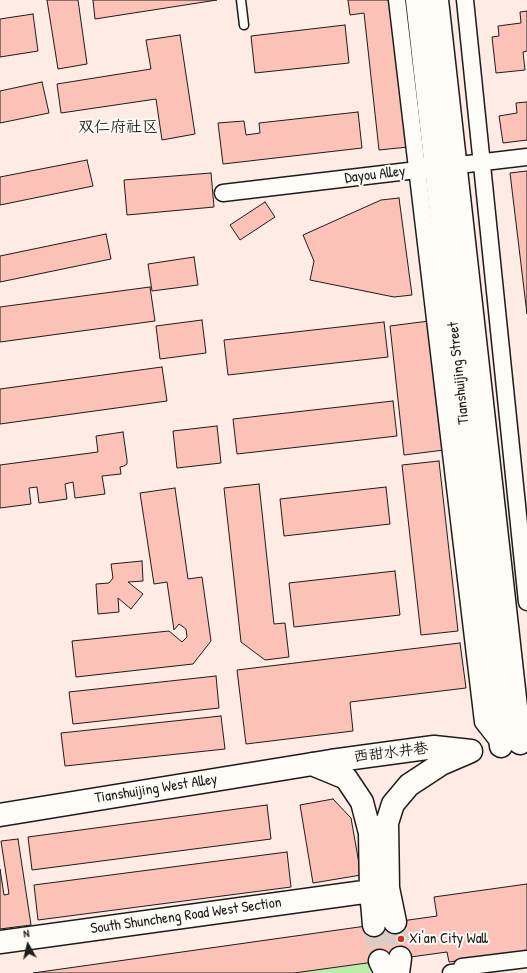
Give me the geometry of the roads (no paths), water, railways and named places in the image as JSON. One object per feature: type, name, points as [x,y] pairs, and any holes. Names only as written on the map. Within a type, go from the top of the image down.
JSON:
[{"type":"main road","name":"Tianshuijing Street","points":[[417,0],[436,167],[519,741]]},
{"type":"main road","name":"Tianshuijing Street","points":[[436,167],[437,0]]},
{"type":"main road","points":[[312,764],[346,778],[379,828],[388,888],[385,924],[372,890],[379,828],[393,804],[410,785],[442,764],[471,751],[519,741]]},
{"type":"main road","name":"西甜水井巷","points":[[312,764],[434,747],[471,751]]},
{"type":"main road","name":"Tianshuijing West Alley","points":[[0,815],[312,764]]},
{"type":"main road","name":"South Shuncheng Road West Section","points":[[0,942],[372,890]]},
{"type":"street","points":[[397,0],[436,167],[483,722],[519,741]]},
{"type":"street","points":[[465,0],[527,602]]},
{"type":"street","name":"Dayou Alley","points":[[223,193],[527,157]]},
{"type":"street","points":[[451,973],[460,972],[462,967],[527,959]]},
{"type":"lane","points":[[241,0],[244,24]]},
{"type":"tunnel","points":[[395,922],[400,958]]},
{"type":"tunnel","points":[[374,925],[380,961]]},
{"type":"place","name":"Xi'an City Wall","points":[[401,939]]},
{"type":"district","name":"双仁府社区","points":[[118,128]]}]
